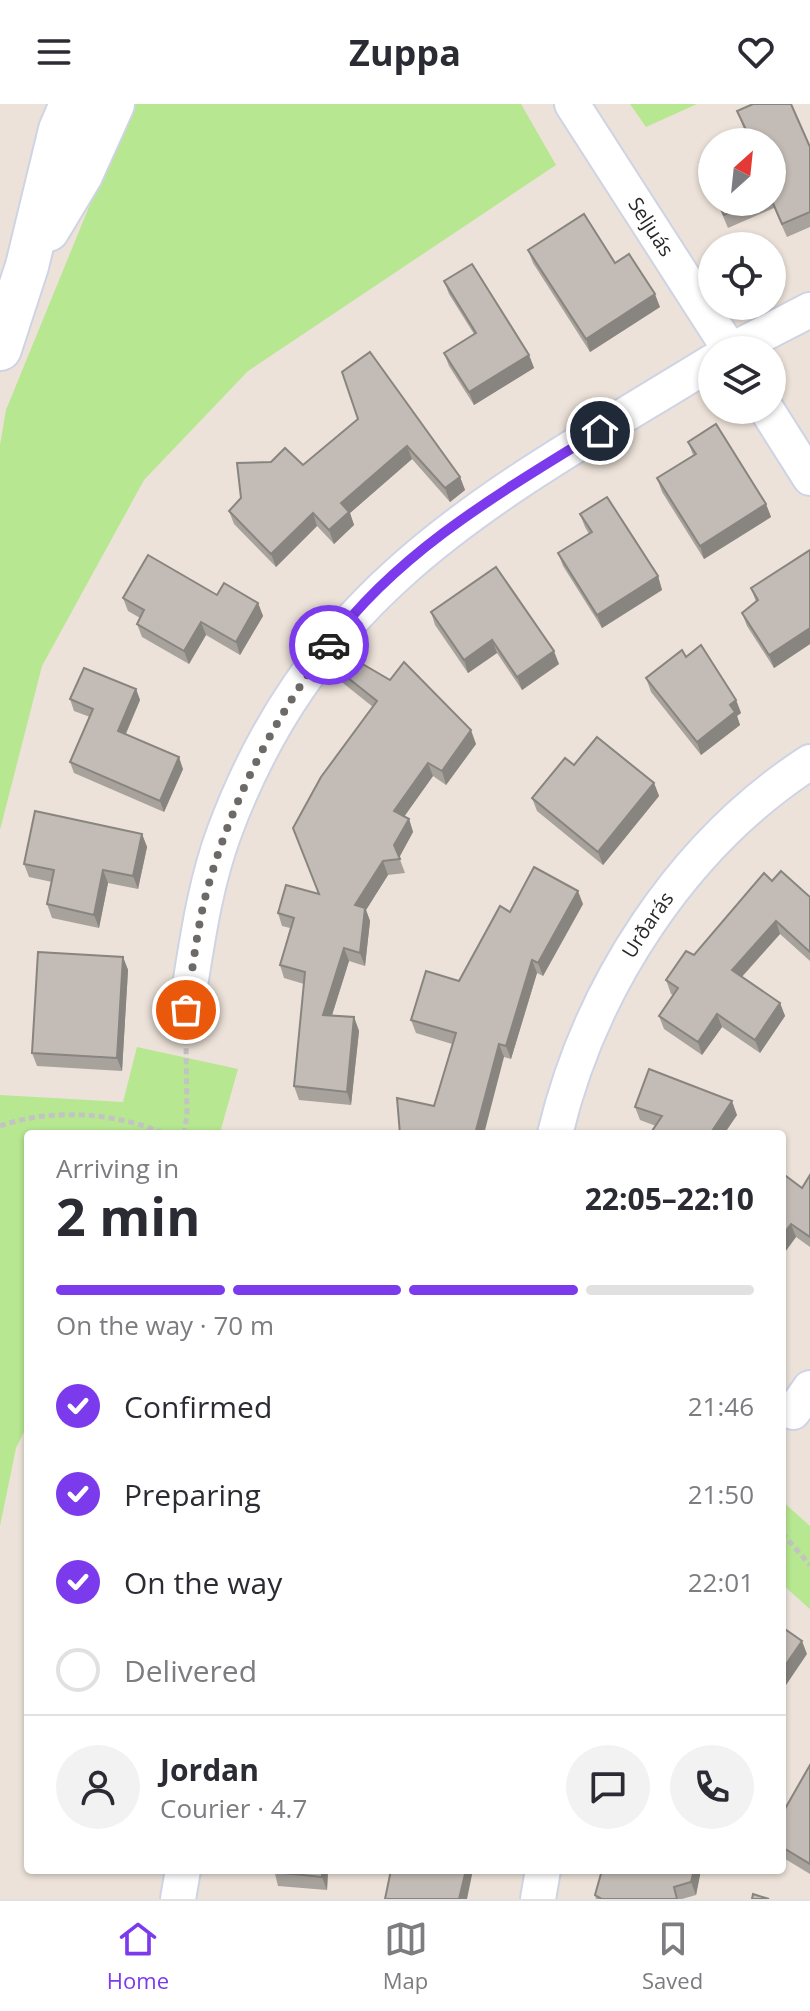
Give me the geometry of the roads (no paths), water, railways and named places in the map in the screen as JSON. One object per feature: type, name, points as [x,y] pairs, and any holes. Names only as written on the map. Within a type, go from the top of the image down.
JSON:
[{"type":"street","points":[[0,349],[27,266],[60,130],[71,104]]},
{"type":"street","points":[[27,266],[81,175],[113,104]]},
{"type":"street","name":"Seljuás","points":[[572,104],[722,336]]},
{"type":"street","points":[[759,336],[810,310]]},
{"type":"street","points":[[186,1010],[204,904],[223,836],[267,739],[292,695],[337,633],[417,555],[491,498],[698,371]]},
{"type":"street","points":[[776,424],[810,478]]},
{"type":"street","name":"Urðarás","points":[[556,1130],[577,1059],[598,1010],[652,918],[721,835],[810,762]]},
{"type":"street","points":[[178,1899],[182,1874]]},
{"type":"street","points":[[538,1899],[542,1874]]}]
